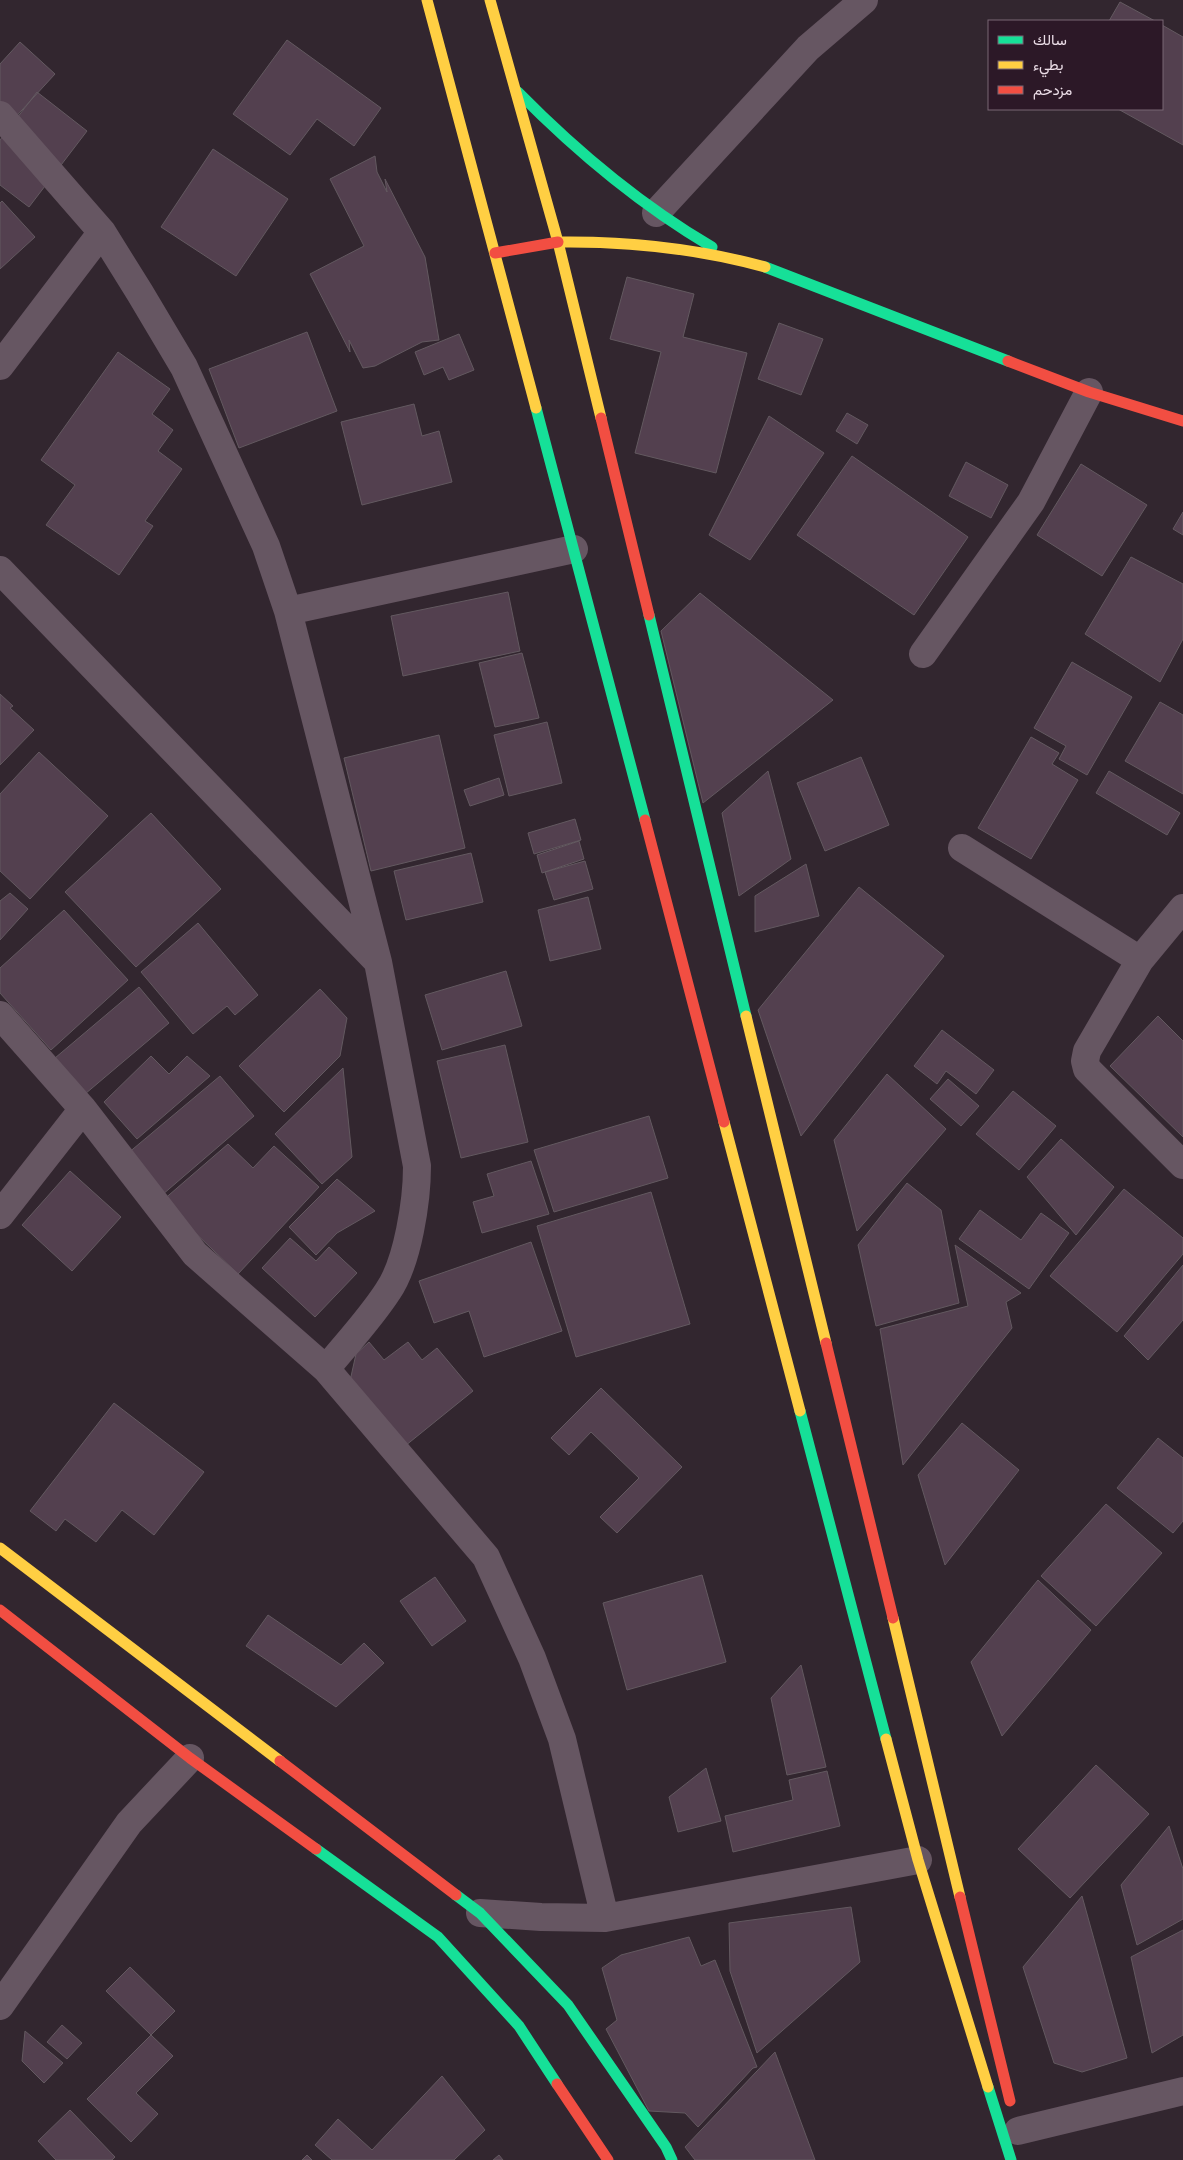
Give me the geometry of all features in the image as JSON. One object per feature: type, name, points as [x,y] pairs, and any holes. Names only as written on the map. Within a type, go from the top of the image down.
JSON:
[{"type":"main road","points":[[427,0],[574,549],[918,1860],[1011,2160]]},
{"type":"main road","points":[[490,0],[518,92],[558,242],[1017,2128]]},
{"type":"main road","points":[[518,92],[567,142],[607,176],[656,213],[728,256]]},
{"type":"main road","points":[[495,253],[558,242],[601,241],[682,247],[728,256],[769,268],[1089,392],[1183,421]]},
{"type":"main road","points":[[0,1548],[480,1913],[568,2004],[666,2146],[672,2160]]},
{"type":"main road","points":[[0,1610],[190,1758],[438,1938],[519,2026],[604,2156]]},
{"type":"street","points":[[656,213],[808,48],[864,0]]},
{"type":"street","points":[[0,115],[102,232],[184,367],[266,546],[288,611],[378,962],[417,1166],[417,1193],[403,1254],[389,1290],[326,1369]]},
{"type":"street","points":[[0,366],[102,232]]},
{"type":"street","points":[[923,654],[1031,502],[1089,392]]},
{"type":"street","points":[[288,611],[574,549]]},
{"type":"street","points":[[0,570],[378,962]]},
{"type":"street","points":[[962,848],[1140,960]]},
{"type":"street","points":[[1183,908],[1140,960],[1087,1052],[1085,1061],[1087,1069],[1183,1165]]},
{"type":"street","points":[[0,1015],[83,1109],[195,1254],[326,1369],[486,1557],[532,1658],[562,1739],[605,1918]]},
{"type":"street","points":[[0,1215],[83,1109]]},
{"type":"street","points":[[0,2006],[129,1823],[190,1758]]},
{"type":"street","points":[[480,1913],[541,1917],[605,1918],[918,1860]]},
{"type":"street","points":[[1017,2128],[1183,2091]]},
{"type":"building","points":[[1120,2],[1153,20],[1110,20]]},
{"type":"building","points":[[1163,26],[1183,37],[1183,145],[1120,110],[1163,110]]},
{"type":"building","points":[[287,40],[381,108],[354,146],[317,119],[290,155],[233,114]]},
{"type":"building","points":[[20,42],[55,74],[0,134],[0,64]]},
{"type":"building","points":[[37,92],[87,131],[29,207],[0,185],[0,140]]},
{"type":"building","points":[[213,149],[288,199],[236,276],[161,227]]},
{"type":"building","points":[[375,156],[377,172],[387,192],[385,179],[425,257],[439,340],[422,342],[375,366],[363,368],[349,340],[350,352],[310,274],[364,246],[330,179]]},
{"type":"building","points":[[2,201],[35,237],[0,269],[0,203]]},
{"type":"building","points":[[627,277],[694,294],[683,337],[747,353],[716,473],[635,453],[661,352],[610,339]]},
{"type":"building","points":[[779,323],[823,339],[801,395],[758,379]]},
{"type":"building","points":[[307,332],[337,411],[239,448],[209,369]]},
{"type":"building","points":[[459,334],[474,370],[449,380],[443,367],[424,375],[415,352]]},
{"type":"building","points":[[118,352],[170,389],[152,414],[173,430],[158,451],[182,469],[145,521],[153,526],[119,575],[46,525],[75,485],[41,460]]},
{"type":"building","points":[[414,404],[422,436],[439,431],[452,482],[362,505],[341,422]]},
{"type":"building","points":[[847,413],[868,425],[857,444],[836,431]]},
{"type":"building","points":[[769,416],[824,453],[750,560],[709,535]]},
{"type":"building","points":[[852,456],[968,537],[914,615],[797,535]]},
{"type":"building","points":[[966,462],[1008,485],[991,518],[949,496]]},
{"type":"building","points":[[1081,464],[1147,505],[1102,576],[1037,535]]},
{"type":"building","points":[[1183,512],[1183,535],[1173,529]]},
{"type":"building","points":[[1131,557],[1183,584],[1183,639],[1160,682],[1085,634]]},
{"type":"building","points":[[508,592],[520,651],[403,676],[391,616]]},
{"type":"building","points":[[700,593],[833,700],[703,803],[661,631]]},
{"type":"building","points":[[522,653],[539,718],[495,727],[479,663]]},
{"type":"building","points":[[1072,662],[1132,697],[1087,775],[1059,759],[1066,746],[1034,728]]},
{"type":"building","points":[[0,694],[13,706],[10,708],[34,730],[0,765]]},
{"type":"building","points":[[1160,702],[1183,715],[1183,794],[1125,761]]},
{"type":"building","points":[[547,722],[562,783],[509,796],[494,735]]},
{"type":"building","points":[[439,735],[465,848],[371,871],[344,758]]},
{"type":"building","points":[[1031,737],[1059,753],[1052,764],[1078,780],[1031,859],[978,828]]},
{"type":"building","points":[[39,752],[108,816],[30,899],[0,871],[0,794]]},
{"type":"building","points":[[861,757],[889,825],[825,851],[797,783]]},
{"type":"building","points":[[768,771],[791,859],[739,896],[722,813]]},
{"type":"building","points":[[1109,771],[1180,813],[1167,835],[1096,793]]},
{"type":"building","points":[[499,778],[504,795],[470,806],[464,790]]},
{"type":"building","points":[[151,813],[221,889],[136,967],[65,892]]},
{"type":"building","points":[[575,819],[581,840],[534,854],[528,833]]},
{"type":"building","points":[[579,841],[584,859],[542,873],[537,855]]},
{"type":"building","points":[[471,853],[483,902],[406,920],[394,871]]},
{"type":"building","points":[[585,861],[593,889],[554,900],[545,872]]},
{"type":"building","points":[[806,864],[819,916],[755,932],[755,896]]},
{"type":"building","points":[[859,887],[944,956],[801,1136],[758,1010]]},
{"type":"building","points":[[10,893],[28,909],[0,940],[0,901]]},
{"type":"building","points":[[588,897],[601,949],[550,961],[538,910]]},
{"type":"building","points":[[64,910],[128,980],[51,1050],[0,993],[0,968]]},
{"type":"building","points":[[198,923],[258,995],[235,1015],[227,1006],[193,1034],[141,972]]},
{"type":"building","points":[[506,971],[522,1026],[442,1050],[425,995]]},
{"type":"building","points":[[139,987],[169,1023],[85,1094],[55,1058]]},
{"type":"building","points":[[320,989],[347,1018],[340,1056],[284,1112],[239,1066]]},
{"type":"building","points":[[1158,1016],[1183,1041],[1183,1137],[1110,1066]]},
{"type":"building","points":[[942,1030],[994,1070],[976,1094],[946,1071],[937,1084],[914,1066]]},
{"type":"building","points":[[505,1045],[528,1142],[461,1158],[437,1061]]},
{"type":"building","points":[[151,1056],[169,1074],[187,1056],[210,1076],[137,1139],[104,1102]]},
{"type":"building","points":[[343,1068],[352,1157],[322,1184],[275,1134]]},
{"type":"building","points":[[887,1074],[946,1129],[857,1231],[834,1140]]},
{"type":"building","points":[[220,1076],[254,1116],[162,1195],[127,1154]]},
{"type":"building","points":[[948,1079],[979,1106],[961,1126],[930,1099]]},
{"type":"building","points":[[1013,1091],[1056,1126],[1019,1170],[976,1134]]},
{"type":"building","points":[[649,1116],[668,1178],[554,1212],[534,1150]]},
{"type":"building","points":[[1061,1139],[1114,1187],[1076,1235],[1027,1177]]},
{"type":"building","points":[[228,1144],[253,1168],[274,1146],[319,1187],[238,1274],[162,1201]]},
{"type":"building","points":[[531,1161],[549,1214],[482,1233],[473,1202],[494,1196],[487,1174]]},
{"type":"building","points":[[70,1171],[121,1217],[72,1271],[22,1225]]},
{"type":"building","points":[[337,1179],[375,1211],[337,1233],[316,1255],[289,1227]]},
{"type":"building","points":[[907,1183],[941,1210],[959,1303],[876,1326],[858,1245]]},
{"type":"building","points":[[1124,1189],[1183,1238],[1183,1254],[1117,1332],[1050,1276]]},
{"type":"building","points":[[651,1192],[690,1324],[576,1357],[537,1226]]},
{"type":"building","points":[[980,1210],[1021,1240],[1041,1213],[1069,1233],[1029,1289],[959,1239]]},
{"type":"building","points":[[290,1238],[316,1261],[329,1247],[357,1273],[315,1317],[262,1268]]},
{"type":"building","points":[[531,1242],[562,1331],[484,1357],[469,1311],[434,1323],[419,1281]]},
{"type":"building","points":[[955,1245],[1021,1293],[1006,1302],[1012,1328],[903,1465],[880,1329],[968,1306]]},
{"type":"building","points":[[1183,1265],[1183,1320],[1148,1360],[1124,1336]]},
{"type":"building","points":[[369,1342],[384,1360],[408,1342],[422,1360],[437,1348],[473,1391],[405,1446],[350,1381],[356,1354]]},
{"type":"building","points":[[601,1388],[682,1467],[617,1533],[600,1517],[639,1478],[591,1432],[569,1455],[551,1438]]},
{"type":"building","points":[[114,1403],[204,1472],[154,1535],[122,1510],[96,1542],[65,1519],[56,1531],[30,1511]]},
{"type":"building","points":[[962,1423],[1019,1470],[945,1565],[918,1475]]},
{"type":"building","points":[[1158,1438],[1183,1458],[1183,1521],[1173,1533],[1117,1488]]},
{"type":"building","points":[[1106,1504],[1162,1553],[1096,1626],[1041,1576]]},
{"type":"building","points":[[702,1575],[726,1662],[627,1690],[603,1603]]},
{"type":"building","points":[[435,1577],[466,1621],[432,1646],[400,1601]]},
{"type":"building","points":[[1038,1580],[1091,1630],[1002,1736],[971,1662]]},
{"type":"building","points":[[268,1615],[341,1665],[364,1643],[384,1663],[336,1707],[246,1646]]},
{"type":"building","points":[[801,1665],[826,1767],[787,1775],[771,1698]]},
{"type":"building","points":[[1096,1765],[1149,1814],[1070,1898],[1018,1849]]},
{"type":"building","points":[[706,1768],[721,1821],[678,1832],[669,1797]]},
{"type":"building","points":[[827,1771],[840,1826],[733,1852],[725,1816],[793,1800],[789,1780]]},
{"type":"building","points":[[1169,1826],[1183,1869],[1183,1919],[1137,1945],[1121,1885]]},
{"type":"building","points":[[1082,1896],[1127,2058],[1082,2072],[1054,2063],[1023,1967]]},
{"type":"building","points":[[851,1907],[860,1962],[757,2053],[730,1971],[729,1923]]},
{"type":"building","points":[[1183,1930],[1183,2035],[1152,2053],[1131,1957]]},
{"type":"building","points":[[689,1937],[701,1966],[715,1960],[757,2067],[753,2068],[698,2127],[685,2113],[649,2111],[606,2029],[617,2020],[602,1968],[621,1955]]},
{"type":"building","points":[[130,1967],[175,2011],[151,2035],[106,1991]]},
{"type":"building","points":[[62,2025],[82,2043],[67,2059],[47,2042]]},
{"type":"building","points":[[25,2031],[63,2063],[44,2083],[22,2061]]},
{"type":"building","points":[[151,2035],[173,2056],[136,2093],[158,2114],[131,2142],[87,2099]]},
{"type":"building","points":[[775,2052],[815,2160],[695,2160],[685,2147]]},
{"type":"building","points":[[442,2076],[485,2130],[454,2160],[332,2160],[315,2145],[338,2119],[372,2150]]},
{"type":"building","points":[[70,2110],[115,2157],[112,2160],[56,2160],[38,2141]]},
{"type":"building","points":[[307,2155],[312,2160],[302,2160]]},
{"type":"building","points":[[499,2155],[503,2160],[493,2160]]},
{"type":"traffic: fast","points":[[518,92],[610,176],[659,213],[712,247]]},
{"type":"traffic: fast","points":[[765,267],[1008,361]]},
{"type":"traffic: fast","points":[[536,408],[645,820]]},
{"type":"traffic: fast","points":[[649,615],[746,1016]]},
{"type":"traffic: fast","points":[[800,1411],[886,1739]]},
{"type":"traffic: fast","points":[[316,1849],[438,1937],[519,2026],[557,2084]]},
{"type":"traffic: fast","points":[[456,1895],[480,1913],[568,2005],[666,2147],[672,2160]]},
{"type":"traffic: fast","points":[[988,2087],[1011,2160]]},
{"type":"traffic: slow","points":[[427,0],[536,408]]},
{"type":"traffic: slow","points":[[490,0],[558,242],[601,418]]},
{"type":"traffic: slow","points":[[558,242],[637,244],[688,250],[765,267]]},
{"type":"traffic: slow","points":[[746,1016],[826,1343]]},
{"type":"traffic: slow","points":[[724,1122],[800,1411]]},
{"type":"traffic: slow","points":[[0,1548],[280,1761]]},
{"type":"traffic: slow","points":[[893,1618],[960,1897]]},
{"type":"traffic: slow","points":[[886,1739],[918,1860],[988,2087]]},
{"type":"traffic: jam","points":[[495,253],[558,242]]},
{"type":"traffic: jam","points":[[1008,361],[1089,392],[1183,421]]},
{"type":"traffic: jam","points":[[601,418],[649,615]]},
{"type":"traffic: jam","points":[[645,820],[724,1122]]},
{"type":"traffic: jam","points":[[826,1343],[893,1618]]},
{"type":"traffic: jam","points":[[0,1610],[190,1758],[316,1849]]},
{"type":"traffic: jam","points":[[280,1761],[456,1895]]},
{"type":"traffic: jam","points":[[960,1897],[1010,2101]]},
{"type":"traffic: jam","points":[[557,2084],[608,2160]]}]
